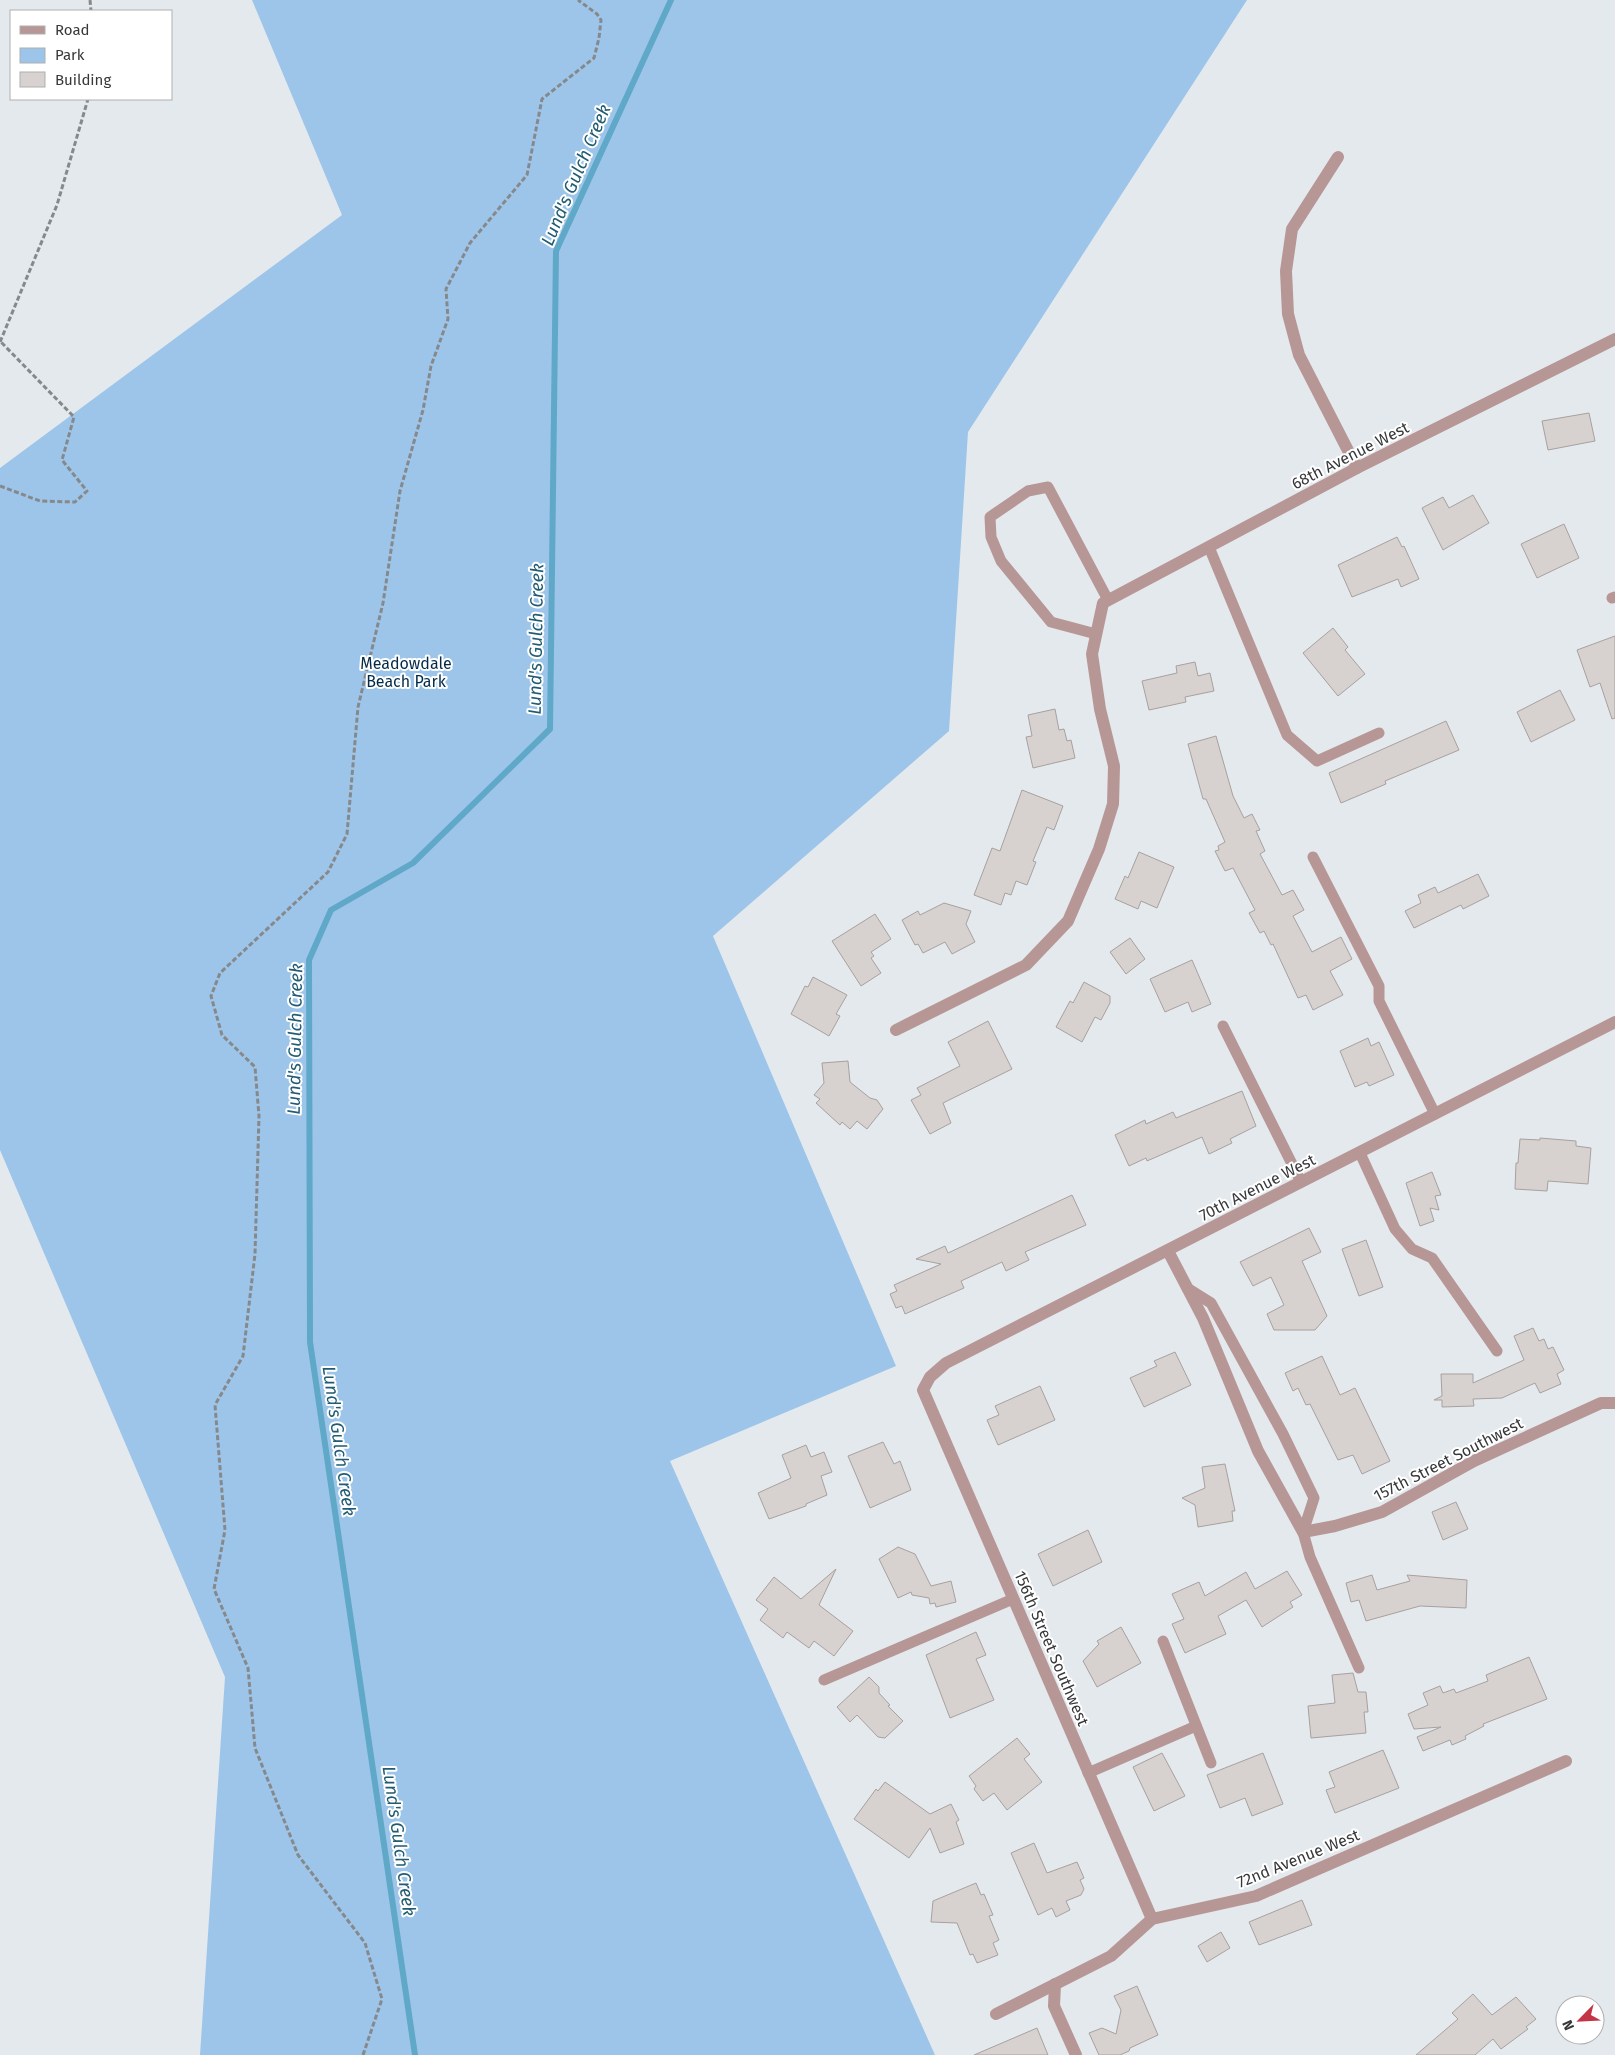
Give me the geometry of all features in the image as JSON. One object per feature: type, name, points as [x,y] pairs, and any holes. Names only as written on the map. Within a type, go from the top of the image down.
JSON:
[{"type":"street","points":[[1338,157],[1292,228],[1286,271],[1288,314],[1299,354],[1357,468]]},
{"type":"street","name":"68th Avenue West","points":[[1106,602],[1357,468],[1615,339]]},
{"type":"street","points":[[896,1030],[1026,965],[1068,921],[1099,849],[1113,804],[1114,766],[1100,709],[1092,654],[1106,602]]},
{"type":"street","name":"70th Avenue West","points":[[923,1390],[930,1377],[946,1363],[1615,1022]]},
{"type":"street","points":[[1168,1251],[1203,1318],[1258,1451],[1303,1532]]},
{"type":"street","name":"156th Street Southwest","points":[[923,1390],[1152,1919]]},
{"type":"street","name":"157th Street Southwest","points":[[1303,1532],[1334,1526],[1382,1512],[1474,1461],[1601,1403],[1615,1403]]},
{"type":"street","name":"72nd Avenue West","points":[[1152,1919],[1256,1896],[1566,1760]]},
{"type":"street","points":[[996,2014],[1111,1956],[1128,1943],[1152,1919]]},
{"type":"street","points":[[1055,1984],[1054,2006],[1076,2055]]},
{"type":"lane","points":[[1096,634],[1051,622],[1001,561],[991,537],[990,517],[1028,491],[1048,487],[1106,602]]},
{"type":"lane","points":[[1209,547],[1287,735],[1316,761],[1379,733]]},
{"type":"lane","points":[[1313,857],[1380,986],[1379,1001],[1435,1114]]},
{"type":"lane","points":[[1223,1026],[1301,1182]]},
{"type":"lane","points":[[1360,1153],[1395,1229],[1412,1249],[1432,1258],[1497,1351]]},
{"type":"lane","points":[[1187,1288],[1211,1303],[1283,1434],[1314,1498],[1303,1532],[1310,1557],[1359,1668]]},
{"type":"lane","points":[[824,1680],[1013,1598]]},
{"type":"lane","points":[[1163,1641],[1211,1763]]},
{"type":"lane","points":[[1088,1773],[1196,1726]]},
{"type":"path","points":[[363,2055],[382,1999],[365,1943],[298,1855],[255,1748],[248,1668],[214,1589],[225,1530],[215,1405],[243,1356],[255,1254],[259,1116],[255,1066],[222,1035],[211,996],[220,973],[328,872],[347,834],[358,707],[383,603],[400,490],[423,410],[432,366],[448,319],[446,289],[470,243],[526,175],[542,99],[594,58],[601,20],[597,14],[578,0]]},
{"type":"path","points":[[0,486],[40,501],[76,502],[87,491],[62,460],[74,417],[0,342],[57,205],[88,100]]},
{"type":"green space","name":"Meadowdale Beach Park","points":[[252,0],[1247,0],[968,432],[949,731],[713,936],[896,1366],[670,1461],[935,2055],[200,2055],[225,1677],[0,1150],[0,468],[342,215]]},
{"type":"building","points":[[1589,413],[1595,441],[1548,450],[1542,421]]},
{"type":"building","points":[[1473,495],[1489,523],[1443,550],[1422,508],[1443,497],[1449,508]]},
{"type":"building","points":[[1564,524],[1579,558],[1537,578],[1521,544]]},
{"type":"building","points":[[1397,537],[1402,547],[1404,546],[1419,579],[1401,587],[1398,579],[1352,597],[1338,565]]},
{"type":"building","points":[[1333,628],[1348,647],[1345,650],[1365,674],[1338,696],[1303,653]]},
{"type":"building","points":[[1615,636],[1615,718],[1612,719],[1600,683],[1590,687],[1577,650]]},
{"type":"building","points":[[1195,662],[1198,676],[1210,673],[1214,691],[1185,697],[1186,702],[1149,710],[1142,681],[1177,673],[1176,666]]},
{"type":"building","points":[[1560,690],[1575,720],[1531,742],[1517,712]]},
{"type":"building","points":[[1055,709],[1059,730],[1064,729],[1067,741],[1071,740],[1075,758],[1033,768],[1026,737],[1032,736],[1028,715]]},
{"type":"building","points":[[1446,721],[1459,750],[1385,781],[1386,784],[1341,803],[1329,773]]},
{"type":"building","points":[[1216,736],[1233,796],[1244,818],[1252,814],[1260,830],[1256,831],[1265,851],[1260,854],[1282,895],[1293,890],[1304,910],[1293,916],[1312,952],[1341,937],[1352,959],[1330,971],[1343,995],[1313,1010],[1306,995],[1298,998],[1273,944],[1271,945],[1264,931],[1260,933],[1249,913],[1255,910],[1233,868],[1225,871],[1215,851],[1219,850],[1218,846],[1225,842],[1206,799],[1203,799],[1188,744]]},
{"type":"building","points":[[1022,790],[1063,806],[1054,830],[1047,827],[1033,861],[1036,862],[1027,885],[1016,881],[1011,895],[1005,893],[1001,905],[974,895],[992,848],[1000,851]]},
{"type":"building","points":[[1139,852],[1174,867],[1157,908],[1141,901],[1138,909],[1115,899],[1125,876],[1128,878]]},
{"type":"building","points":[[1478,874],[1489,896],[1463,909],[1461,905],[1414,928],[1405,911],[1421,903],[1418,895],[1435,887],[1438,893]]},
{"type":"building","points":[[944,903],[971,911],[966,924],[975,942],[952,954],[945,942],[923,953],[918,944],[915,945],[902,920],[918,911],[920,915]]},
{"type":"building","points":[[875,914],[891,939],[871,952],[874,956],[871,958],[881,973],[861,986],[832,941]]},
{"type":"building","points":[[1130,938],[1145,959],[1126,974],[1110,952]]},
{"type":"building","points":[[1192,960],[1211,1004],[1192,1012],[1188,1002],[1165,1012],[1150,979]]},
{"type":"building","points":[[813,977],[847,995],[836,1014],[840,1016],[829,1036],[791,1014],[805,986],[808,987]]},
{"type":"building","points":[[1084,982],[1110,996],[1110,1003],[1101,1020],[1095,1017],[1082,1042],[1056,1027],[1070,1001],[1073,1003]]},
{"type":"building","points":[[988,1021],[1012,1069],[943,1103],[951,1123],[930,1134],[911,1100],[921,1095],[917,1088],[960,1066],[948,1042]]},
{"type":"building","points":[[1368,1038],[1371,1046],[1379,1042],[1394,1075],[1369,1086],[1367,1082],[1355,1087],[1340,1051]]},
{"type":"building","points":[[848,1061],[850,1082],[870,1098],[877,1100],[883,1109],[867,1129],[857,1121],[850,1129],[842,1122],[840,1125],[816,1103],[820,1099],[814,1095],[824,1083],[822,1063]]},
{"type":"building","points":[[1242,1091],[1256,1126],[1230,1139],[1232,1143],[1209,1154],[1202,1137],[1147,1161],[1146,1158],[1129,1166],[1115,1135],[1145,1120],[1146,1124],[1173,1112],[1176,1118]]},
{"type":"building","points":[[1540,1138],[1576,1141],[1576,1146],[1591,1148],[1588,1184],[1548,1181],[1547,1191],[1515,1189],[1516,1163],[1518,1163],[1520,1139],[1540,1140]]},
{"type":"building","points":[[1432,1172],[1441,1195],[1435,1196],[1439,1210],[1430,1208],[1434,1221],[1420,1226],[1406,1183]]},
{"type":"building","points":[[1072,1195],[1086,1225],[1025,1252],[1029,1260],[1006,1271],[1002,1262],[961,1281],[964,1288],[905,1314],[902,1306],[896,1308],[890,1294],[897,1291],[894,1285],[941,1264],[916,1259],[945,1246],[948,1253]]},
{"type":"building","points":[[1309,1228],[1321,1252],[1302,1261],[1327,1316],[1315,1330],[1274,1330],[1267,1314],[1284,1305],[1271,1277],[1253,1286],[1240,1262]]},
{"type":"building","points":[[1366,1240],[1383,1287],[1359,1296],[1342,1249]]},
{"type":"building","points":[[1533,1328],[1539,1341],[1544,1339],[1548,1349],[1553,1347],[1564,1370],[1557,1374],[1561,1384],[1540,1393],[1535,1383],[1502,1398],[1473,1399],[1474,1406],[1442,1407],[1442,1400],[1434,1400],[1442,1396],[1441,1374],[1473,1374],[1473,1383],[1524,1360],[1514,1336]]},
{"type":"building","points":[[1175,1352],[1191,1385],[1144,1407],[1130,1378],[1157,1366],[1154,1361]]},
{"type":"building","points":[[1322,1356],[1340,1395],[1355,1388],[1390,1461],[1362,1474],[1353,1455],[1338,1460],[1310,1404],[1306,1405],[1298,1388],[1293,1391],[1285,1373]]},
{"type":"building","points":[[1040,1386],[1055,1420],[998,1445],[987,1420],[999,1415],[995,1406]]},
{"type":"building","points":[[883,1442],[894,1464],[900,1461],[911,1490],[870,1508],[848,1456]]},
{"type":"building","points":[[806,1445],[811,1457],[824,1452],[832,1472],[821,1476],[827,1495],[806,1504],[806,1506],[769,1519],[758,1493],[791,1478],[782,1455]]},
{"type":"building","points":[[1225,1464],[1235,1511],[1232,1511],[1233,1521],[1198,1527],[1195,1505],[1182,1498],[1205,1488],[1202,1467]]},
{"type":"building","points":[[1456,1502],[1468,1529],[1443,1540],[1432,1512]]},
{"type":"building","points":[[1088,1530],[1102,1562],[1053,1586],[1038,1554]]},
{"type":"building","points":[[898,1547],[915,1554],[931,1586],[951,1581],[956,1602],[936,1607],[935,1603],[930,1604],[929,1598],[912,1595],[911,1592],[898,1598],[879,1559]]},
{"type":"building","points":[[836,1569],[819,1605],[853,1631],[834,1656],[814,1641],[809,1648],[787,1632],[783,1638],[760,1620],[768,1609],[756,1600],[774,1577],[801,1599]]},
{"type":"building","points":[[1287,1571],[1302,1595],[1290,1602],[1293,1607],[1262,1627],[1246,1600],[1218,1616],[1226,1634],[1185,1653],[1172,1624],[1184,1619],[1172,1594],[1199,1582],[1205,1596],[1246,1572],[1255,1589]]},
{"type":"building","points":[[1372,1575],[1377,1590],[1410,1581],[1407,1575],[1467,1580],[1466,1608],[1420,1606],[1366,1621],[1359,1600],[1351,1602],[1346,1583]]},
{"type":"building","points":[[1121,1627],[1141,1663],[1097,1687],[1083,1661],[1099,1644],[1097,1641]]},
{"type":"building","points":[[976,1632],[986,1655],[976,1659],[994,1700],[950,1718],[926,1655]]},
{"type":"building","points":[[1529,1657],[1547,1699],[1483,1724],[1484,1726],[1465,1736],[1466,1739],[1452,1745],[1450,1740],[1423,1751],[1417,1737],[1441,1727],[1414,1729],[1408,1714],[1428,1705],[1423,1693],[1440,1686],[1443,1693],[1454,1689],[1456,1693],[1488,1681],[1486,1675]]},
{"type":"building","points":[[1353,1673],[1358,1692],[1366,1692],[1368,1712],[1364,1712],[1366,1733],[1311,1738],[1308,1706],[1335,1703],[1332,1675]]},
{"type":"building","points":[[869,1677],[879,1687],[879,1693],[890,1705],[888,1706],[903,1721],[885,1738],[878,1737],[857,1715],[850,1722],[837,1707]]},
{"type":"building","points":[[1017,1738],[1030,1754],[1024,1759],[1042,1782],[1007,1810],[994,1793],[983,1801],[974,1789],[976,1786],[969,1776]]},
{"type":"building","points":[[1383,1750],[1399,1788],[1335,1813],[1326,1790],[1335,1787],[1329,1772]]},
{"type":"building","points":[[1162,1753],[1185,1796],[1154,1811],[1133,1767]]},
{"type":"building","points":[[1263,1753],[1283,1804],[1252,1816],[1245,1798],[1220,1808],[1207,1775]]},
{"type":"building","points":[[885,1782],[930,1814],[951,1804],[959,1820],[956,1822],[964,1844],[940,1853],[930,1828],[909,1858],[854,1819],[876,1789],[878,1791]]},
{"type":"building","points":[[1034,1843],[1047,1873],[1077,1862],[1084,1878],[1080,1880],[1084,1889],[1081,1895],[1066,1901],[1070,1910],[1056,1917],[1052,1908],[1038,1915],[1011,1853]]},
{"type":"building","points":[[976,1883],[981,1895],[984,1894],[993,1915],[989,1916],[999,1940],[993,1943],[998,1955],[977,1963],[973,1954],[970,1955],[957,1923],[931,1922],[933,1901]]},
{"type":"building","points":[[1302,1900],[1312,1925],[1259,1945],[1249,1922]]},
{"type":"building","points":[[1221,1932],[1230,1948],[1207,1962],[1198,1946]]},
{"type":"building","points":[[1137,1986],[1158,2035],[1130,2048],[1129,2051],[1120,2055],[1099,2055],[1089,2033],[1102,2028],[1116,2034],[1121,2010],[1114,1996]]},
{"type":"building","points":[[1473,1994],[1492,2015],[1516,1997],[1536,2019],[1526,2027],[1528,2029],[1501,2049],[1493,2039],[1475,2055],[1416,2055],[1458,2019],[1452,2013]]},
{"type":"building","points":[[1037,2028],[1048,2055],[974,2055]]},
{"type":"waterway","name":"Lund's Gulch Creek","points":[[415,2055],[310,1342],[309,960],[331,910],[413,863],[550,729],[556,251],[671,0]]}]
